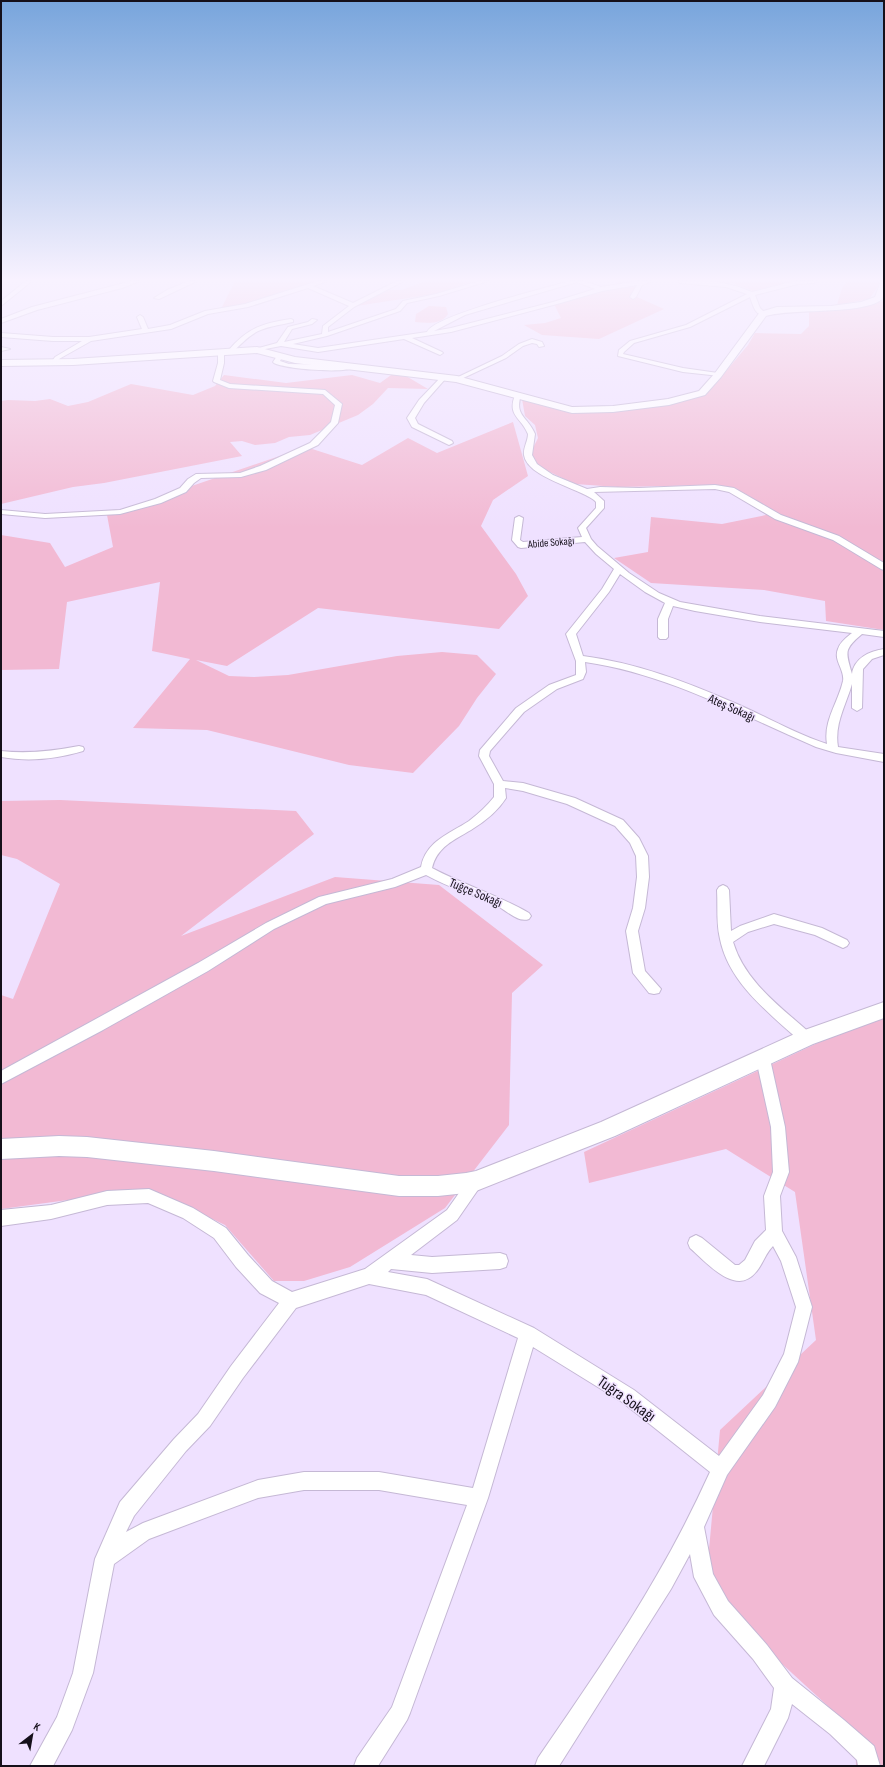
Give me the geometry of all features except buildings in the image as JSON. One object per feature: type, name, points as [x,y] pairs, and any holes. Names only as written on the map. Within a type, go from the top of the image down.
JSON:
[{"type":"main road","points":[[327,363],[456,379],[572,410],[613,409],[669,402],[695,396],[702,393],[727,363]]},
{"type":"main road","points":[[1,1149],[59,1146],[86,1147],[214,1161],[399,1186],[453,1186],[476,1181],[608,1129],[806,1038],[884,1010]]},
{"type":"street","points":[[1,512],[45,516],[120,512],[158,501],[183,490],[198,476],[241,475],[263,468],[319,441],[334,422],[339,404],[325,392],[229,386],[216,382],[221,363]]},
{"type":"street","points":[[456,379],[480,363]]},
{"type":"street","points":[[456,379],[490,363]]},
{"type":"street","points":[[655,363],[683,370],[718,375]]},
{"type":"street","points":[[444,377],[421,403],[411,418],[415,425],[448,443]]},
{"type":"street","points":[[518,395],[516,402],[518,418],[528,427],[532,434],[532,440],[527,452],[533,465],[549,475],[586,491],[597,498],[601,505],[595,515],[587,521],[582,528],[587,539],[595,550],[618,569],[655,594],[670,602],[734,615],[884,634]]},
{"type":"street","points":[[586,491],[600,489],[639,490],[714,487],[726,488],[778,517],[836,538],[884,567]]},
{"type":"street","name":"Abide Sokağı","points":[[520,518],[516,540],[521,545],[587,539]]},
{"type":"street","points":[[1,1078],[98,1026],[202,967],[270,926],[323,900],[395,883],[426,870],[427,861],[431,852],[446,837],[465,828],[492,808],[500,798],[495,775],[486,763],[484,756],[485,750],[520,710],[553,687],[580,677],[582,666],[573,644],[571,634],[606,590],[618,569]]},
{"type":"street","points":[[663,637],[663,619],[670,602]]},
{"type":"street","points":[[833,749],[830,739],[830,726],[848,680],[848,673],[841,658],[841,652],[845,645],[860,631]]},
{"type":"street","points":[[857,708],[858,669],[866,659],[878,652],[884,652]]},
{"type":"street","name":"Ateş Sokağı","points":[[579,658],[605,661],[670,680],[785,731],[833,749],[884,758]]},
{"type":"street","points":[[1,754],[37,757],[79,750]]},
{"type":"street","points":[[498,784],[523,787],[571,801],[619,823],[635,841],[642,856],[643,878],[639,908],[632,931],[639,972],[654,989]]},
{"type":"street","name":"Tuğçe Sokağı","points":[[426,870],[502,902],[525,916]]},
{"type":"street","points":[[723,890],[726,940],[735,963],[748,984],[806,1038]]},
{"type":"street","points":[[726,940],[744,929],[774,919],[818,931],[843,943]]},
{"type":"street","points":[[546,1766],[602,1681],[664,1582],[694,1527],[721,1469],[769,1401],[792,1356],[804,1307],[788,1257],[774,1233],[772,1196],[781,1172],[778,1127],[763,1059]]},
{"type":"street","points":[[41,1766],[65,1723],[83,1673],[106,1559],[127,1509],[180,1445],[204,1420],[237,1372],[291,1301],[369,1276],[452,1215],[476,1181]]},
{"type":"street","points":[[1,1218],[51,1212],[107,1198],[149,1196],[188,1213],[220,1233],[266,1288],[291,1301]]},
{"type":"street","points":[[696,1243],[731,1272],[742,1274],[752,1266],[761,1247],[774,1233]]},
{"type":"street","points":[[388,1261],[432,1265],[500,1261]]},
{"type":"street","name":"Tuğra Sokağı","points":[[369,1276],[427,1288],[528,1334],[628,1396],[721,1469]]},
{"type":"street","points":[[365,1766],[400,1713],[480,1498],[528,1334]]},
{"type":"street","points":[[106,1559],[143,1532],[258,1488],[296,1482],[379,1481],[480,1498]]},
{"type":"street","points":[[694,1527],[704,1577],[721,1608],[760,1652],[785,1685],[838,1727],[866,1754],[869,1766]]},
{"type":"street","points":[[753,1766],[781,1711],[785,1685]]},
{"type":"shaded area","points":[[732,363],[884,363],[884,630],[826,621],[825,601],[764,590],[651,583],[614,558],[648,552],[651,517],[722,524],[766,515],[758,505],[733,490],[718,485],[618,487],[575,484],[535,465],[530,454],[538,438],[535,425],[525,416],[522,399],[582,413],[671,404],[696,398],[711,389]]},
{"type":"shaded area","points":[[394,373],[406,376],[428,389],[388,388],[373,404],[358,415],[310,435],[289,437],[275,443],[255,445],[242,441],[230,442],[242,456],[104,483],[73,487],[1,504],[1,401],[35,401],[50,399],[68,406],[88,402],[131,384],[193,395],[215,386],[224,375],[286,383],[352,375],[380,383]]},
{"type":"shaded area","points":[[513,422],[528,476],[493,500],[481,526],[516,574],[528,596],[499,629],[318,608],[227,666],[196,660],[229,676],[254,677],[288,675],[397,656],[442,652],[477,655],[496,674],[477,698],[459,726],[413,773],[349,765],[207,730],[133,728],[190,659],[152,651],[160,582],[67,602],[59,669],[1,670],[1,535],[50,543],[65,567],[113,547],[107,515],[306,447],[362,465],[408,438],[437,453]]},
{"type":"shaded area","points":[[60,800],[296,811],[314,834],[181,936],[335,877],[439,885],[543,965],[512,993],[509,1125],[445,1208],[350,1267],[304,1281],[274,1281],[225,1225],[150,1189],[1,1209],[1,995],[13,999],[60,884],[17,859],[1,855],[1,801]]},
{"type":"shaded area","points":[[884,1012],[884,1766],[856,1766],[855,1731],[705,1593],[720,1430],[816,1340],[795,1192],[726,1149],[589,1183],[584,1152]]}]
